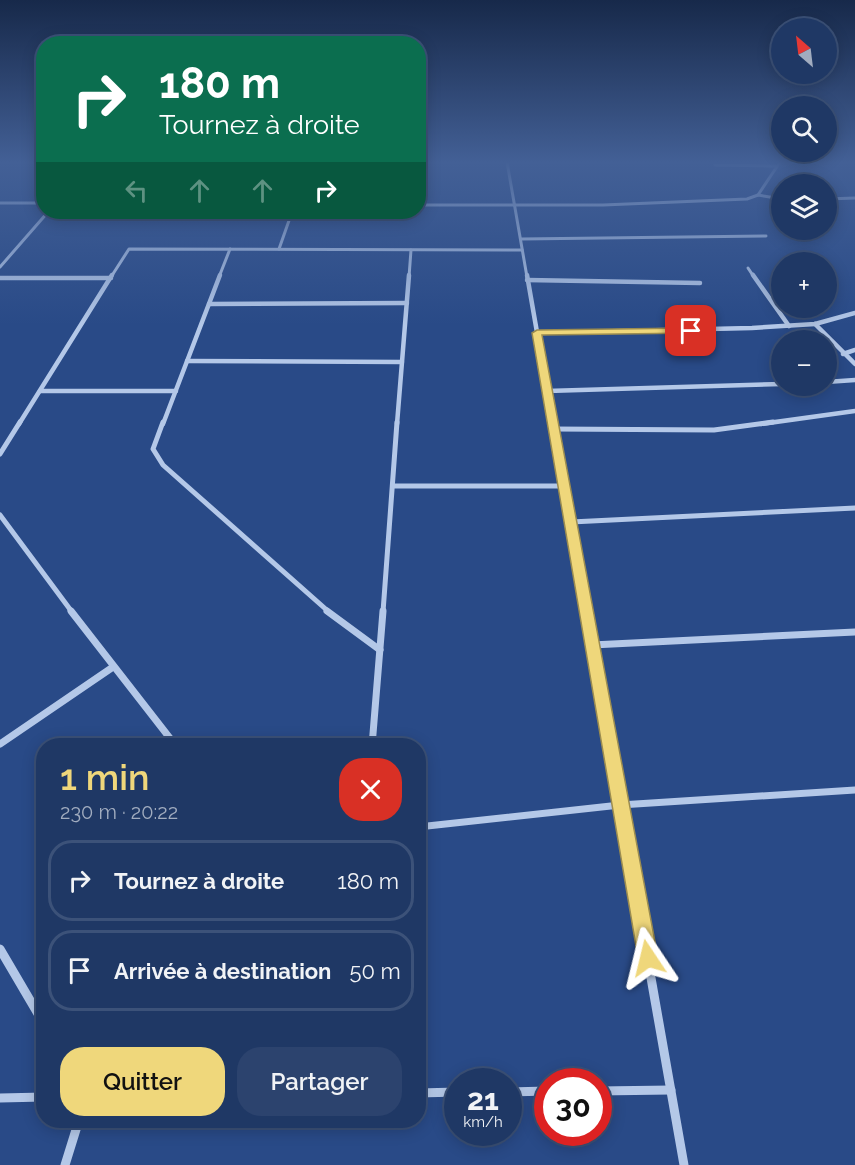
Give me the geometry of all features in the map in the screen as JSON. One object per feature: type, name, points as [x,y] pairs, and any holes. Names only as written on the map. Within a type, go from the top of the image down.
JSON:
[{"type":"street","points":[[516,216],[684,1165]]},
{"type":"street","points":[[0,267],[42,219]]},
{"type":"street","points":[[279,249],[290,219]]},
{"type":"street","points":[[520,239],[766,236]]},
{"type":"street","points":[[0,454],[3,445],[40,391],[129,249],[522,250]]},
{"type":"street","points":[[230,249],[153,449],[163,465],[326,610],[380,650]]},
{"type":"street","points":[[373,738],[411,250]]},
{"type":"street","points":[[748,268],[789,326]]},
{"type":"street","points":[[0,278],[111,278]]},
{"type":"street","points":[[527,280],[700,283]]},
{"type":"street","points":[[209,304],[407,303]]},
{"type":"street","points":[[537,333],[680,331],[789,326],[815,324],[855,313]]},
{"type":"street","points":[[815,324],[855,364]]},
{"type":"street","points":[[843,354],[855,350]]},
{"type":"street","points":[[187,361],[402,362]]},
{"type":"street","points":[[837,381],[855,380]]},
{"type":"street","points":[[547,391],[771,384]]},
{"type":"street","points":[[40,391],[176,391]]},
{"type":"street","points":[[554,429],[714,430],[855,411]]},
{"type":"street","points":[[393,486],[564,486]]},
{"type":"street","points":[[571,522],[855,508]]},
{"type":"street","points":[[0,515],[113,668],[170,738]]},
{"type":"street","points":[[592,645],[855,632]]},
{"type":"street","points":[[0,744],[113,668]]},
{"type":"street","points":[[426,826],[621,806],[855,790]]},
{"type":"street","points":[[0,949],[36,1010]]},
{"type":"street","points":[[612,1090],[671,1090]]},
{"type":"street","points":[[426,1093],[444,1092]]},
{"type":"street","points":[[0,1098],[36,1097]]},
{"type":"street","points":[[65,1165],[77,1128]]},
{"type":"route","points":[[648,958],[537,333],[691,331]]}]
